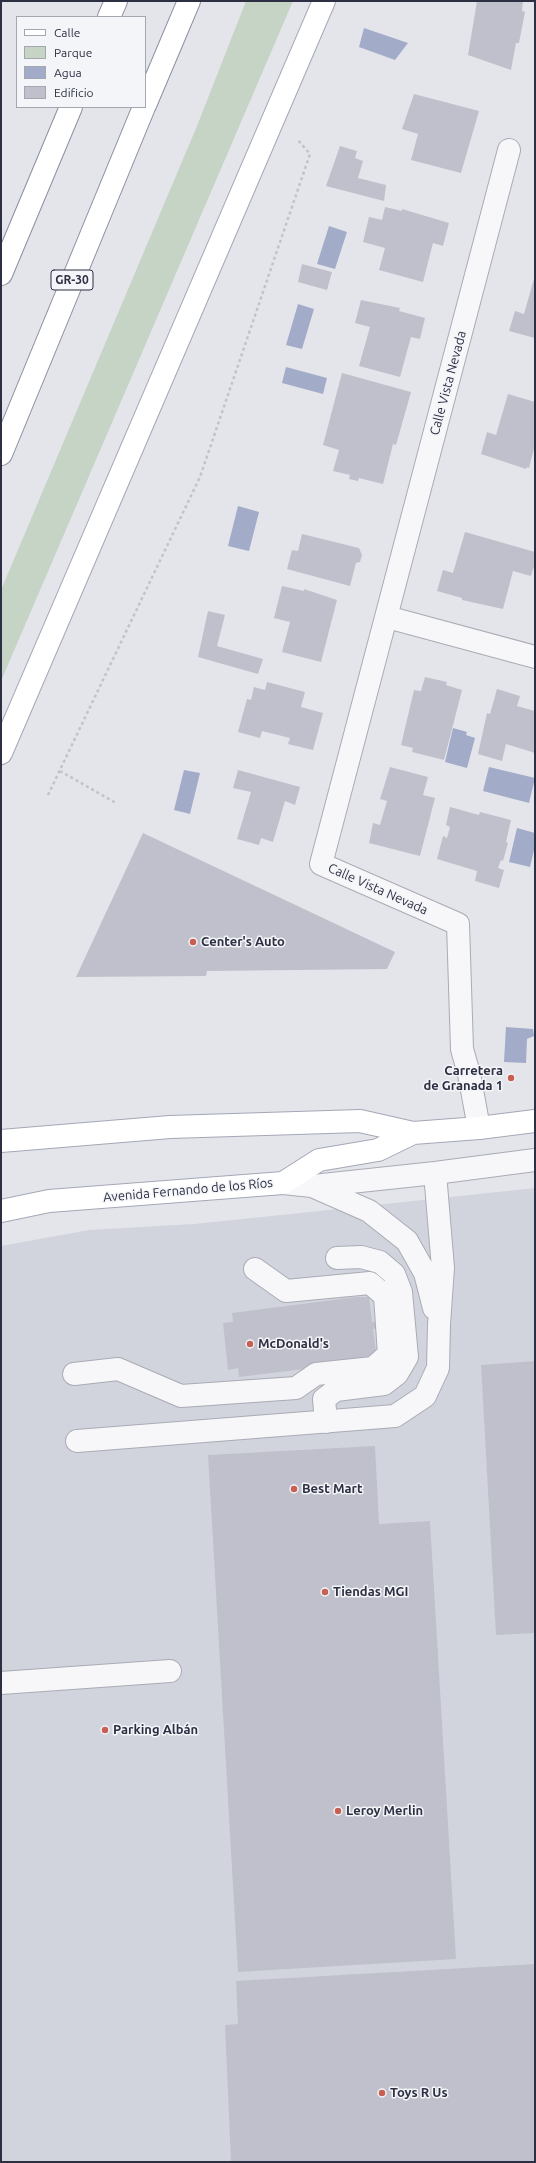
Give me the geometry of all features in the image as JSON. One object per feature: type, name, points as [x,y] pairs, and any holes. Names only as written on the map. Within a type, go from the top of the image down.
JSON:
[{"type":"main road","points":[[109,16],[116,1]]},
{"type":"main road","name":"GR-30","points":[[146,104],[189,1]]},
{"type":"main road","points":[[1,753],[324,1]]},
{"type":"main road","points":[[1,274],[71,108]]},
{"type":"main road","name":"GR-30","points":[[1,454],[144,108]]},
{"type":"main road","name":"Avenida Fernando de los Ríos","points":[[1,1142],[170,1127],[360,1121],[413,1132],[479,1128],[535,1121]]},
{"type":"main road","points":[[1,1129],[26,1140]]},
{"type":"main road","name":"Avenida Fernando de los Ríos","points":[[1,1211],[49,1201],[283,1182],[319,1160],[378,1150],[413,1132]]},
{"type":"street","name":"Calle Vista Nevada","points":[[479,1128],[469,1074],[462,1049],[458,924],[321,864],[509,150]]},
{"type":"street","points":[[387,617],[535,657]]},
{"type":"street","points":[[283,1182],[312,1186],[435,1173],[535,1160]]},
{"type":"street","points":[[77,1441],[395,1416],[425,1396],[438,1368],[439,1324],[444,1268],[435,1173]]},
{"type":"street","points":[[312,1186],[369,1211],[407,1241],[425,1273],[439,1324]]},
{"type":"street","points":[[326,1422],[324,1399],[336,1390],[384,1384],[397,1374],[407,1357],[402,1292],[394,1274],[380,1262],[361,1257],[337,1258]]},
{"type":"street","points":[[74,1374],[118,1369],[181,1396],[296,1388],[316,1374],[373,1368],[389,1354],[385,1296],[370,1283],[286,1291],[256,1269]]},
{"type":"street","points":[[1,1683],[170,1671]]},
{"type":"path","points":[[48,795],[200,477],[310,154],[294,136]]},
{"type":"path","points":[[60,771],[116,803]]},
{"type":"shaded area","points":[[535,1188],[535,2162],[1,2162],[1,1246],[89,1230],[194,1224]]},
{"type":"green space","points":[[246,1],[293,1],[1,681],[1,590],[197,126]]},
{"type":"water","points":[[364,28],[408,43],[395,60],[359,47]]},
{"type":"water","points":[[329,226],[347,232],[335,269],[317,264]]},
{"type":"water","points":[[298,304],[314,309],[302,349],[286,345]]},
{"type":"water","points":[[286,367],[327,378],[323,394],[282,383]]},
{"type":"water","points":[[238,506],[259,512],[249,551],[228,546]]},
{"type":"water","points":[[453,728],[467,732],[466,735],[475,738],[467,768],[445,762]]},
{"type":"water","points":[[489,767],[535,778],[529,803],[483,791]]},
{"type":"water","points":[[184,770],[200,773],[190,814],[174,810]]},
{"type":"water","points":[[517,828],[535,833],[535,846],[530,867],[509,862]]},
{"type":"water","points":[[506,1027],[533,1029],[534,1036],[527,1039],[526,1063],[504,1062]]},
{"type":"building","points":[[477,1],[523,1],[522,11],[525,12],[519,43],[516,43],[511,70],[468,55]]},
{"type":"building","points":[[414,94],[479,111],[461,173],[411,160],[418,134],[402,129]]},
{"type":"building","points":[[340,146],[357,151],[355,158],[363,161],[358,178],[386,185],[384,201],[326,186]]},
{"type":"building","points":[[385,207],[402,211],[402,209],[449,223],[443,246],[433,243],[423,282],[379,270],[385,248],[363,242],[369,217],[382,220]]},
{"type":"building","points":[[302,264],[332,272],[327,290],[298,282]]},
{"type":"building","points":[[535,275],[535,338],[509,331],[515,311],[524,314]]},
{"type":"building","points":[[361,300],[400,308],[399,311],[425,318],[420,339],[411,337],[400,377],[359,366],[370,327],[355,323]]},
{"type":"building","points":[[342,373],[411,392],[396,445],[393,444],[383,484],[359,478],[358,481],[349,479],[350,475],[333,471],[339,450],[323,445]]},
{"type":"building","points":[[508,394],[535,402],[535,445],[529,468],[527,467],[526,469],[481,454],[487,432],[496,435]]},
{"type":"building","points":[[465,532],[535,552],[535,563],[531,576],[513,571],[503,609],[462,600],[462,598],[437,591],[443,570],[453,573]]},
{"type":"building","points":[[302,534],[359,548],[362,555],[360,562],[356,563],[350,586],[287,569],[292,550],[298,551]]},
{"type":"building","points":[[282,586],[304,591],[304,589],[337,600],[321,662],[282,652],[290,622],[274,618]]},
{"type":"building","points":[[208,611],[225,615],[217,646],[263,659],[258,674],[198,657]]},
{"type":"building","points":[[425,677],[447,682],[446,685],[462,690],[444,760],[412,752],[413,748],[401,745],[414,690],[421,691]]},
{"type":"building","points":[[267,682],[305,692],[301,707],[323,713],[313,750],[288,744],[290,738],[262,731],[260,738],[238,732],[247,699],[251,700],[254,687],[265,690]]},
{"type":"building","points":[[497,689],[520,696],[517,706],[535,711],[535,753],[506,744],[502,761],[478,754],[487,713],[490,714]]},
{"type":"building","points":[[390,767],[428,777],[423,795],[435,798],[420,856],[369,843],[373,823],[380,825],[387,801],[380,799]]},
{"type":"building","points":[[238,770],[300,787],[295,805],[285,801],[273,842],[261,838],[259,845],[237,839],[251,792],[233,788]]},
{"type":"building","points":[[450,807],[479,815],[480,812],[511,820],[506,842],[508,843],[503,861],[501,860],[498,868],[504,870],[499,888],[475,881],[477,871],[437,859],[443,836],[447,838],[450,827],[446,825]]},
{"type":"building","points":[[143,833],[395,952],[387,969],[207,971],[206,976],[76,977]]},
{"type":"building","points":[[356,1297],[369,1297],[372,1322],[381,1321],[381,1328],[373,1329],[377,1360],[239,1377],[238,1368],[228,1370],[223,1323],[233,1322],[232,1313]]},
{"type":"building","points":[[535,1361],[535,1633],[496,1635],[481,1365]]},
{"type":"building","name":"Leroy Merlin","points":[[375,1446],[379,1524],[430,1521],[456,1959],[238,1972],[208,1455]]},
{"type":"building","name":"Toys R Us","points":[[535,1964],[535,2162],[231,2162],[225,2025],[238,2024],[236,1981]]},
{"type":"place","name":"Center's Auto","points":[[193,942]]},
{"type":"place","name":"Carretera de Granada 1","points":[[511,1078]]},
{"type":"place","name":"McDonald's","points":[[250,1344]]},
{"type":"place","name":"Best Mart","points":[[294,1489]]},
{"type":"place","name":"Tiendas MGI","points":[[325,1592]]},
{"type":"place","name":"Parking Albán","points":[[105,1730]]},
{"type":"place","name":"Leroy Merlin","points":[[338,1811]]},
{"type":"place","name":"Toys R Us","points":[[382,2093]]}]
